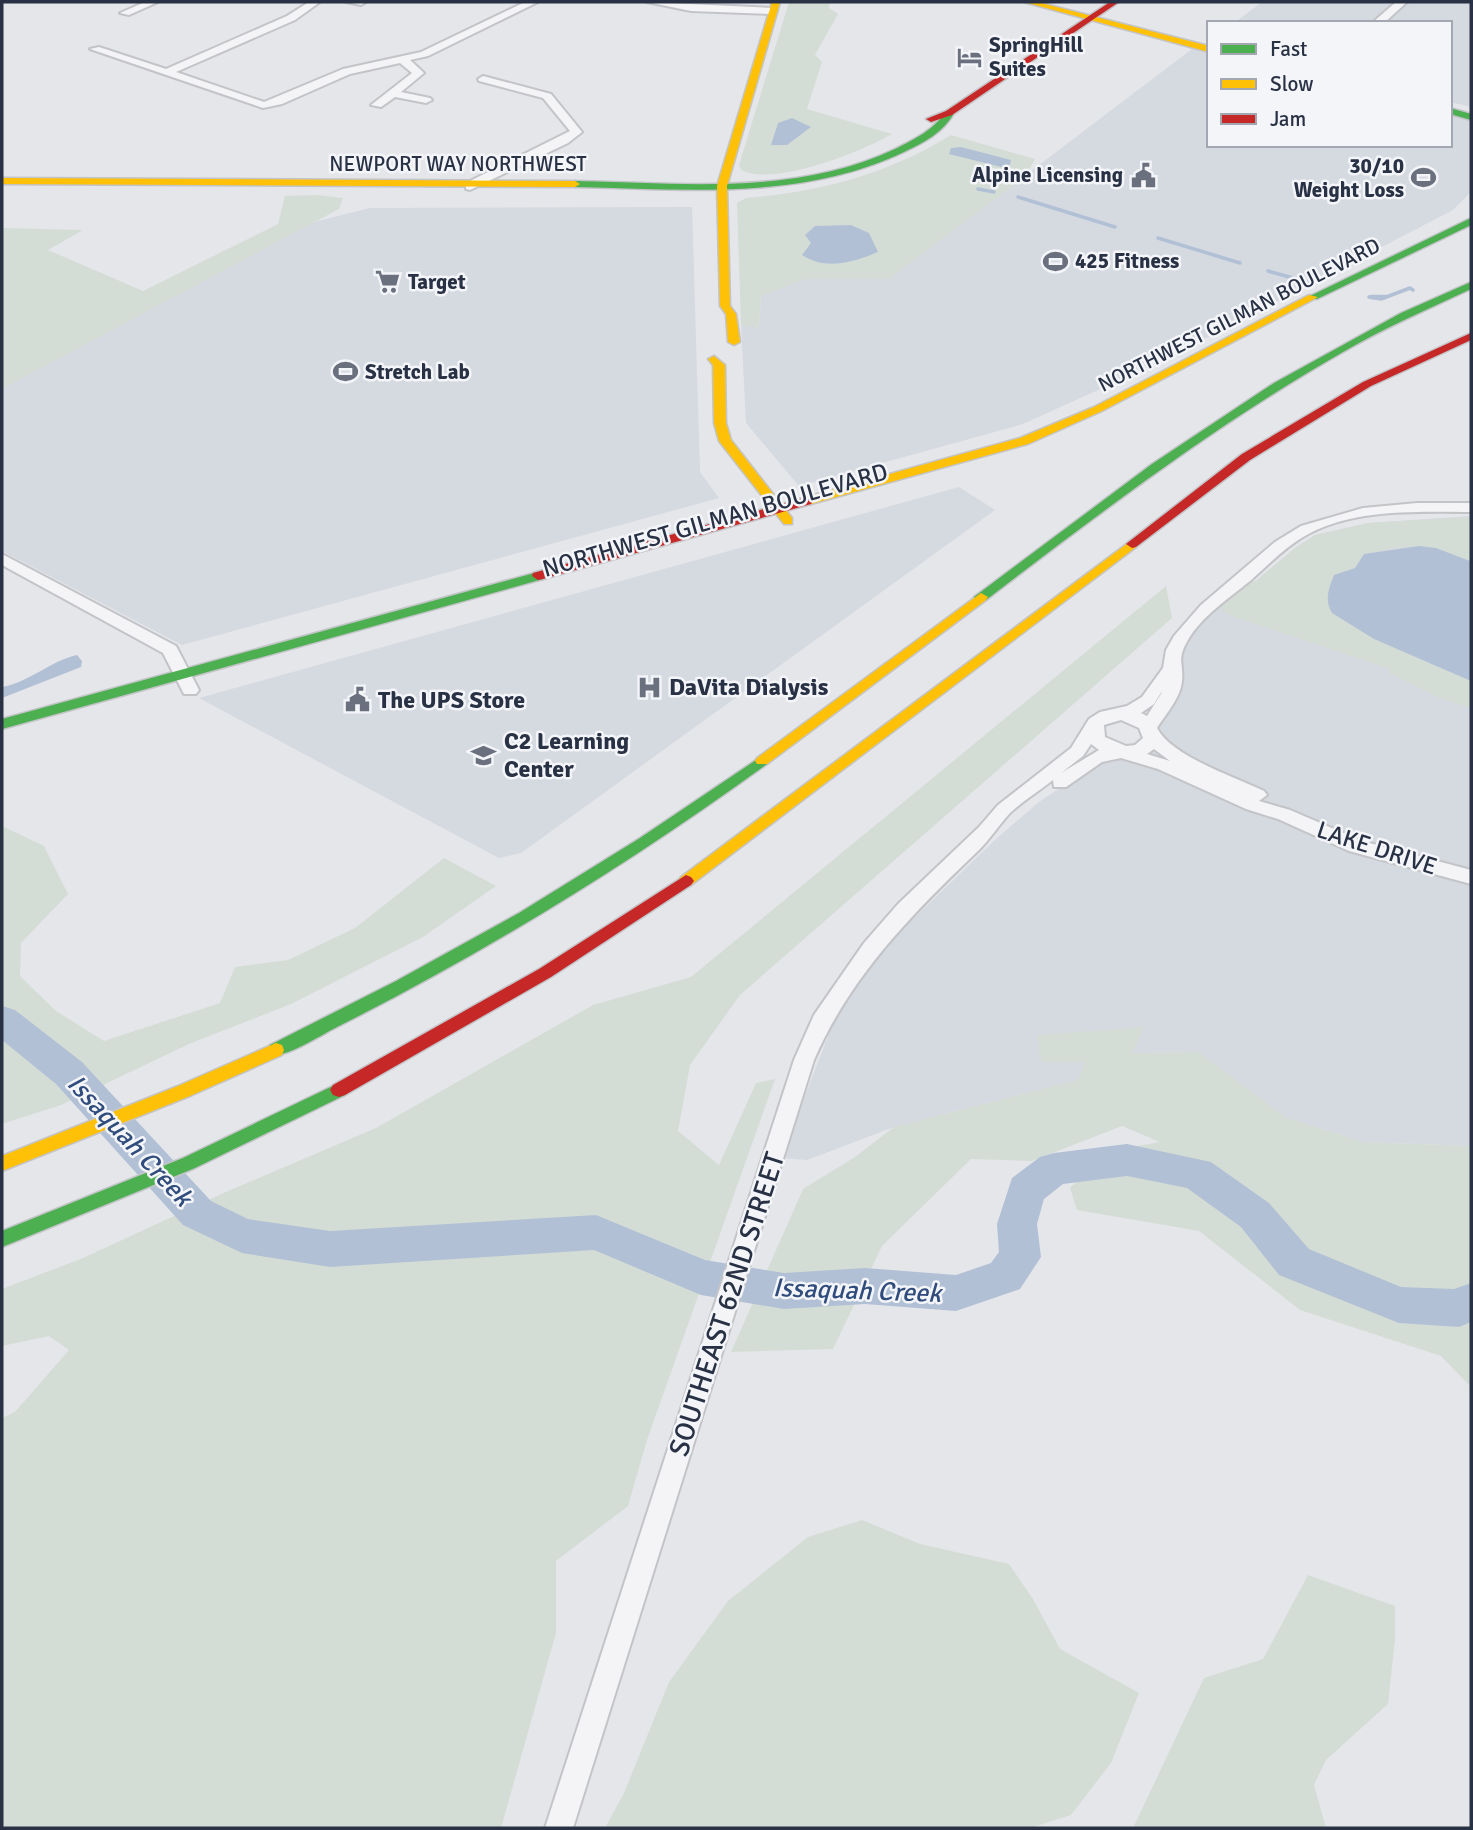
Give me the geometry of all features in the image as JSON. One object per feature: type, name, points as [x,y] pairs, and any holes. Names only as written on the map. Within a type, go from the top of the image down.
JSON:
[{"type":"main road","points":[[1028,2],[1207,48]]},
{"type":"main road","name":"NEWPORT WAY NORTHWEST","points":[[2,181],[722,186],[843,173],[901,152],[945,123],[949,113],[1115,2]]},
{"type":"main road","points":[[774,6],[722,186],[720,201],[725,306],[731,314],[736,353],[733,365],[738,428],[744,440],[803,510]]},
{"type":"main road","points":[[1452,112],[1471,117]]},
{"type":"main road","name":"NORTHWEST GILMAN BOULEVARD","points":[[516,600],[789,522],[803,510],[1056,429],[1378,263],[1405,256],[1471,221]]},
{"type":"main road","name":"NORTHWEST GILMAN BOULEVARD","points":[[1093,430],[1395,270],[1405,256]]},
{"type":"main road","points":[[2,1164],[182,1091],[329,1023],[556,900],[623,859],[776,750],[1170,456],[1294,377],[1438,298],[1471,285]]},
{"type":"main road","points":[[1294,377],[1471,298]]},
{"type":"main road","points":[[717,341],[717,314],[725,306]]},
{"type":"main road","points":[[2,1239],[86,1209],[232,1144],[501,1001],[625,925],[783,812],[1246,457],[1367,384],[1471,337]]},
{"type":"main road","points":[[736,353],[714,359],[719,365],[720,423],[725,441],[789,522]]},
{"type":"main road","name":"NORTHWEST GILMAN BOULEVARD","points":[[2,724],[188,686],[779,509],[803,510],[971,473],[1069,440]]},
{"type":"street","points":[[125,13],[153,2]]},
{"type":"street","points":[[166,73],[281,23],[315,2]]},
{"type":"street","points":[[351,2],[361,2]]},
{"type":"street","points":[[96,49],[252,104],[274,103],[347,71],[404,61],[533,2]]},
{"type":"street","points":[[652,2],[691,8],[774,6]]},
{"type":"street","points":[[1379,21],[1402,2]]},
{"type":"street","points":[[377,104],[419,73],[404,61]]},
{"type":"street","points":[[470,186],[564,141],[576,132],[547,96],[484,79]]},
{"type":"street","points":[[392,93],[426,100]]},
{"type":"street","points":[[1170,671],[1162,677],[1147,703],[1100,719],[1093,728],[1101,744],[1119,752],[1140,751],[1170,694],[1174,680],[1170,671],[1176,646],[1190,625],[1285,542],[1328,521],[1366,513],[1403,509],[1471,508]]},
{"type":"street","points":[[2,559],[165,647],[174,654],[188,686]]},
{"type":"street","points":[[1121,714],[1137,718],[1150,732]]},
{"type":"street","name":"SOUTHEAST 62ND STREET","points":[[559,1828],[804,1060],[821,1021],[871,948],[905,909],[986,832],[1012,802],[1077,752],[1093,728]]},
{"type":"street","name":"LAKE DRIVE","points":[[1150,732],[1173,755],[1261,796],[1284,814]]},
{"type":"street","name":"LAKE DRIVE","points":[[1119,752],[1164,765],[1252,805],[1284,814],[1385,856],[1471,877]]},
{"type":"street","name":"SOUTHEAST 62ND STREET","points":[[986,832],[1091,761],[1119,752]]},
{"type":"shaded area","points":[[789,2],[830,2],[829,8],[838,14],[815,55],[822,62],[807,109],[892,134],[860,150],[817,165],[795,171],[756,174],[741,170],[739,165]]},
{"type":"shaded area","points":[[1262,2],[1471,2],[1471,107],[1452,102],[1452,21],[1237,21]]},
{"type":"shaded area","points":[[1192,49],[1207,53],[1207,147],[1452,147],[1452,115],[1471,120],[1471,192],[1453,210],[1160,362],[1023,424],[799,486],[746,423],[741,325],[759,328],[761,296],[805,279],[889,279]]},
{"type":"shaded area","points":[[951,135],[1035,159],[1025,177],[889,279],[805,279],[761,296],[759,328],[741,325],[737,203],[746,198],[800,191],[853,179],[903,160]]},
{"type":"shaded area","points":[[317,195],[343,198],[339,209],[2,389],[2,228],[83,230],[48,250],[143,291],[278,224],[285,196]]},
{"type":"shaded area","points":[[692,207],[700,472],[719,498],[182,645],[2,551],[2,389],[310,223],[370,208]]},
{"type":"shaded area","points":[[959,487],[995,510],[521,853],[499,858],[199,698]]},
{"type":"shaded area","points":[[1471,516],[1471,1146],[1364,1142],[1287,1118],[1199,1052],[1131,1053],[1078,1080],[894,1127],[807,1160],[781,1158],[830,1031],[850,993],[888,943],[996,839],[1039,802],[1104,759],[1127,759],[1160,720],[1186,643],[1201,623],[1243,586],[1257,580],[1315,535],[1368,523]]},
{"type":"shaded area","points":[[1471,517],[1471,567],[1431,549],[1394,548],[1364,554],[1356,568],[1341,572],[1331,582],[1332,613],[1374,639],[1471,681],[1471,708],[1437,697],[1388,672],[1389,669],[1226,614],[1221,606],[1243,586],[1257,580],[1315,535],[1368,523]]},
{"type":"shaded area","points":[[1166,586],[1172,618],[740,995],[690,1065],[678,1131],[719,1165],[756,1083],[775,1079],[647,1440],[628,1506],[556,1561],[556,1633],[501,1828],[2,1828],[2,1418],[15,1412],[69,1350],[49,1336],[2,1346],[2,1289],[83,1258],[228,1191],[376,1128],[593,1005],[691,977]]},
{"type":"shaded area","points":[[2,826],[44,846],[68,894],[21,943],[20,976],[56,1011],[104,1041],[220,1003],[235,967],[288,960],[355,928],[444,858],[496,886],[423,937],[291,1004],[189,1044],[61,1105],[2,1124]]},
{"type":"shaded area","points":[[1144,1027],[1132,1053],[1199,1052],[1287,1118],[1364,1142],[1471,1146],[1471,1387],[1441,1356],[1300,1310],[1199,1231],[1077,1210],[1070,1188],[1109,1151],[1160,1142],[1122,1126],[1032,1161],[971,1159],[882,1246],[833,1349],[731,1352],[803,1189],[855,1157],[894,1127],[1078,1080],[1085,1062],[1041,1062],[1037,1035]]},
{"type":"shaded area","points":[[862,1520],[920,1544],[1009,1564],[1033,1599],[1060,1649],[1139,1693],[1111,1763],[1071,1815],[1030,1828],[605,1828],[624,1793],[669,1682],[728,1601],[808,1537]]},
{"type":"shaded area","points":[[1308,1575],[1395,1606],[1395,1639],[1388,1704],[1326,1760],[1314,1785],[1326,1828],[1133,1828],[1204,1678],[1263,1659]]},
{"type":"water","points":[[792,118],[811,127],[787,145],[771,145],[778,123]]},
{"type":"water","points":[[961,147],[1011,160],[1010,165],[1001,167],[949,154],[951,148]]},
{"type":"water","points":[[851,225],[869,233],[878,252],[850,262],[830,264],[802,255],[811,243],[805,235],[815,226]]},
{"type":"water","points":[[1419,546],[1436,548],[1470,561],[1471,681],[1374,639],[1332,613],[1328,603],[1334,575],[1355,568],[1364,554]]},
{"type":"water","points":[[77,655],[82,661],[81,667],[2,698],[2,687],[22,681]]},
{"type":"waterway","points":[[978,189],[994,192]]},
{"type":"waterway","points":[[1018,197],[1115,227]]},
{"type":"waterway","points":[[1158,238],[1240,263]]},
{"type":"waterway","points":[[1268,271],[1307,282]]},
{"type":"waterway","points":[[1369,297],[1381,299],[1410,288],[1413,290]]},
{"type":"waterway","points":[[1371,297],[1385,297]]},
{"type":"waterway","name":"Issaquah Creek","points":[[2,1020],[69,1073],[197,1213],[242,1236],[330,1249],[596,1232],[701,1277],[784,1291],[865,1286],[956,1293],[1005,1276],[1020,1257],[1017,1224],[1026,1190],[1054,1169],[1127,1160],[1197,1174],[1255,1215],[1294,1262],[1399,1305],[1459,1308],[1471,1301]]},
{"type":"traffic: fast","points":[[1452,112],[1471,117]]},
{"type":"traffic: fast","points":[[575,184],[748,186],[834,174],[875,162],[913,144],[929,135],[949,113]]},
{"type":"traffic: fast","points":[[1313,297],[1471,221]]},
{"type":"traffic: fast","points":[[981,597],[1216,425],[1340,349],[1471,285]]},
{"type":"traffic: fast","points":[[2,724],[538,576]]},
{"type":"traffic: fast","points":[[276,1050],[402,986],[525,917],[645,842],[762,761]]},
{"type":"traffic: fast","points":[[2,1239],[189,1163],[339,1090]]},
{"type":"traffic: slow","points":[[734,342],[731,314],[725,306],[722,186],[776,2]]},
{"type":"traffic: slow","points":[[1028,2],[1207,48]]},
{"type":"traffic: slow","points":[[2,181],[575,184]]},
{"type":"traffic: slow","points":[[807,501],[1024,441],[1098,409],[1313,297]]},
{"type":"traffic: slow","points":[[714,359],[719,365],[720,423],[725,441],[788,521]]},
{"type":"traffic: slow","points":[[686,881],[1132,544]]},
{"type":"traffic: slow","points":[[762,761],[981,597]]},
{"type":"traffic: slow","points":[[2,1164],[184,1091],[276,1050]]},
{"type":"traffic: jam","points":[[931,119],[949,113],[1115,2]]},
{"type":"traffic: jam","points":[[1132,544],[1246,457],[1367,384],[1471,336]]},
{"type":"traffic: jam","points":[[538,576],[807,501]]},
{"type":"traffic: jam","points":[[339,1090],[545,973],[686,881]]},
{"type":"place","name":"SpringHill Suites","points":[[969,57]]},
{"type":"place","name":"Alpine Licensing","points":[[1143,175]]},
{"type":"place","name":"30/10 Weight Loss","points":[[1424,178]]},
{"type":"place","name":"425 Fitness","points":[[1055,261]]},
{"type":"place","name":"Target","points":[[388,282]]},
{"type":"place","name":"Stretch Lab","points":[[345,372]]},
{"type":"place","name":"DaVita Dialysis","points":[[649,687]]},
{"type":"place","name":"The UPS Store","points":[[358,700]]},
{"type":"place","name":"C2 Learning Center","points":[[484,755]]}]
